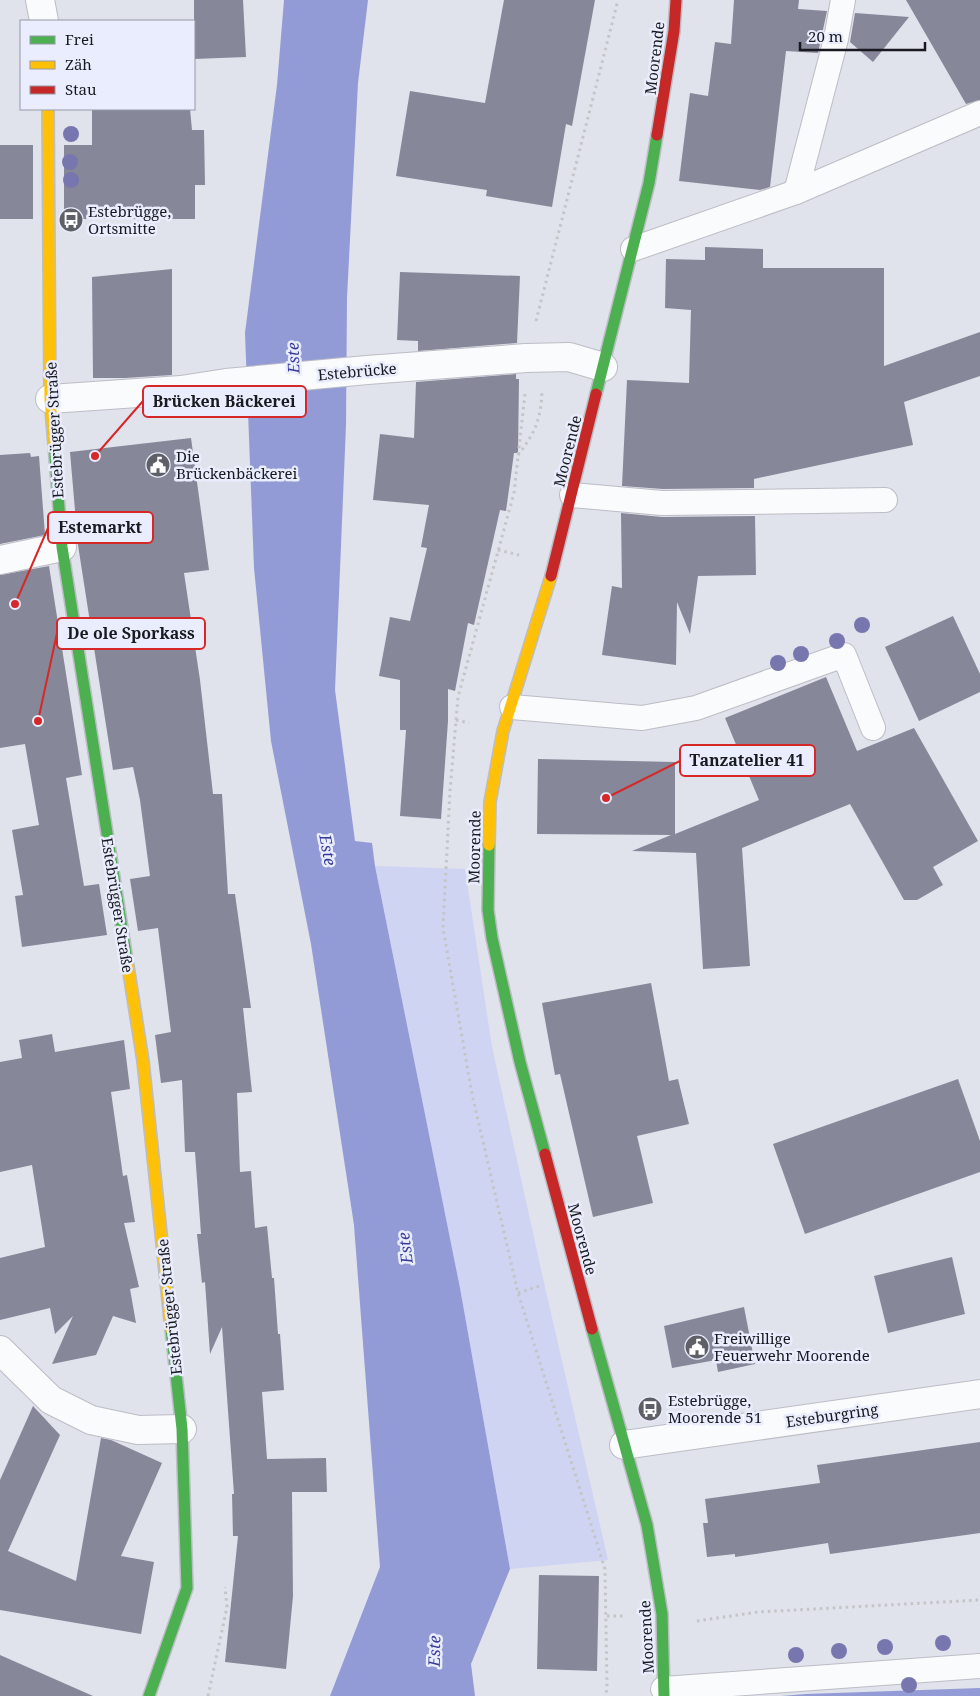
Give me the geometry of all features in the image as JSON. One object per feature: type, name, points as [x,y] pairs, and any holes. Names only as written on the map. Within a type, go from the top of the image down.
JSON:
[{"type":"street","points":[[40,0],[44,20]]},
{"type":"street","name":"Moorende","points":[[664,1692],[662,1614],[647,1525],[520,1062],[492,938],[488,910],[490,802],[504,731],[551,576],[649,183],[664,99],[674,31],[676,0]]},
{"type":"street","name":"Estebrügger Straße","points":[[48,110],[50,399],[62,548],[143,1061],[182,1429],[186,1588],[148,1696]]},
{"type":"street","name":"Estebrücke","points":[[50,399],[181,390],[360,370],[526,358],[569,357],[603,368]]},
{"type":"street","points":[[0,560],[62,548]]},
{"type":"street","points":[[0,1350],[52,1400],[91,1420],[138,1430],[182,1429]]},
{"type":"street","name":"Esteburgring","points":[[624,1445],[980,1394]]},
{"type":"lane","points":[[796,192],[836,39],[843,0]]},
{"type":"lane","points":[[633,249],[796,192],[980,113]]},
{"type":"lane","points":[[572,495],[662,503],[885,500]]},
{"type":"lane","points":[[512,707],[642,718],[696,708],[844,655],[873,728]]},
{"type":"lane","points":[[664,1692],[980,1666]]},
{"type":"path","points":[[526,358],[618,0]]},
{"type":"path","points":[[518,456],[531,438],[541,408],[542,388]]},
{"type":"path","points":[[605,1569],[608,1684],[606,1696]]},
{"type":"path","points":[[662,1626],[758,1612],[980,1600]]},
{"type":"shaded area","points":[[375,866],[465,869],[492,1047],[608,1560],[510,1569],[460,1288]]},
{"type":"water","name":"Este","points":[[284,0],[368,0],[358,83],[347,298],[346,425],[335,690],[355,841],[372,843],[375,866],[460,1288],[510,1569],[471,1664],[475,1696],[330,1696],[380,1567],[354,1225],[311,944],[271,741],[254,568],[245,333],[277,85]]},
{"type":"water","points":[[980,1688],[980,1696],[781,1696],[806,1694]]},
{"type":"building","points":[[194,0],[243,0],[246,57],[195,59]]},
{"type":"building","points":[[504,0],[595,0],[572,126],[566,124],[552,207],[486,196],[487,190],[396,176],[410,91],[485,103]]},
{"type":"building","points":[[734,0],[799,0],[798,9],[827,11],[818,53],[786,51],[770,187],[760,190],[679,181],[690,93],[708,96],[715,42],[731,44]]},
{"type":"building","points":[[906,0],[980,0],[980,100],[966,104]]},
{"type":"building","points":[[855,13],[909,17],[873,62],[850,42]]},
{"type":"building","points":[[92,110],[190,110],[192,130],[204,130],[205,185],[195,185],[195,219],[64,219],[64,145],[92,145]]},
{"type":"building","points":[[0,145],[33,145],[33,219],[0,219]]},
{"type":"building","points":[[705,247],[763,249],[763,268],[884,268],[884,366],[980,332],[980,376],[904,402],[913,445],[754,479],[754,488],[663,489],[622,486],[627,380],[689,383],[691,310],[665,308],[666,259],[705,260]]},
{"type":"building","points":[[172,269],[172,375],[93,378],[92,277]]},
{"type":"building","points":[[400,272],[520,276],[517,343],[418,351],[418,341],[397,340]]},
{"type":"building","points":[[516,374],[516,379],[519,379],[518,453],[514,453],[506,511],[500,510],[474,625],[468,623],[455,691],[448,689],[448,721],[441,819],[400,816],[406,730],[400,730],[400,680],[379,676],[390,617],[410,621],[427,548],[421,547],[429,505],[373,500],[380,434],[414,438],[416,382]]},
{"type":"building","points":[[191,438],[209,570],[184,573],[200,680],[213,794],[222,794],[228,894],[235,894],[251,1008],[243,1008],[252,1092],[237,1093],[240,1172],[251,1171],[255,1228],[267,1226],[272,1278],[274,1278],[278,1334],[280,1334],[284,1390],[262,1392],[267,1459],[326,1458],[327,1492],[292,1492],[293,1596],[286,1669],[225,1662],[238,1536],[233,1536],[232,1494],[234,1494],[222,1327],[210,1354],[205,1282],[202,1283],[197,1234],[201,1234],[195,1152],[185,1152],[182,1080],[161,1083],[155,1035],[171,1032],[158,928],[138,931],[130,879],[150,876],[140,800],[133,767],[113,770],[78,545],[70,452]]},
{"type":"building","points":[[30,453],[31,457],[39,456],[45,535],[0,544],[0,455]]},
{"type":"building","points":[[621,513],[662,517],[755,516],[756,575],[698,576],[690,634],[677,602],[676,665],[602,655],[612,586],[622,588]]},
{"type":"building","points":[[49,566],[82,775],[66,778],[84,886],[99,884],[107,935],[22,947],[15,896],[23,895],[12,830],[39,825],[25,744],[0,748],[0,575]]},
{"type":"building","points":[[953,616],[980,674],[980,692],[919,721],[885,647]]},
{"type":"building","points":[[826,677],[857,751],[914,728],[978,841],[933,867],[943,885],[917,900],[904,900],[850,804],[742,848],[750,966],[703,969],[696,853],[632,851],[671,835],[537,834],[538,759],[675,762],[675,834],[759,800],[725,718]]},
{"type":"building","points":[[651,983],[669,1081],[678,1079],[689,1124],[637,1136],[653,1203],[593,1217],[560,1074],[555,1075],[542,1003]]},
{"type":"building","points":[[52,1034],[55,1052],[124,1040],[130,1089],[111,1092],[123,1176],[127,1175],[135,1222],[124,1223],[139,1287],[130,1289],[136,1323],[113,1316],[96,1355],[52,1364],[73,1316],[55,1334],[50,1308],[0,1320],[0,1258],[45,1247],[32,1165],[0,1172],[0,1062],[22,1058],[19,1040]]},
{"type":"building","points":[[958,1079],[980,1141],[980,1172],[805,1234],[773,1144]]},
{"type":"building","points":[[952,1257],[965,1314],[888,1333],[874,1276]]},
{"type":"building","points":[[744,1307],[755,1364],[718,1372],[716,1360],[672,1368],[664,1326]]},
{"type":"building","points":[[33,1406],[60,1435],[8,1551],[76,1581],[101,1438],[111,1440],[162,1463],[121,1556],[154,1562],[141,1634],[0,1610],[0,1480]]},
{"type":"building","points":[[980,1442],[980,1533],[830,1554],[828,1543],[735,1557],[735,1554],[707,1557],[703,1523],[708,1523],[705,1499],[820,1483],[817,1465]]},
{"type":"building","points":[[539,1575],[599,1576],[597,1671],[537,1669]]},
{"type":"building","points":[[0,1655],[93,1696],[0,1696]]},
{"type":"traffic: fast","points":[[596,394],[649,183],[657,135]]},
{"type":"traffic: fast","points":[[54,444],[62,547],[127,960]]},
{"type":"traffic: fast","points":[[489,845],[488,910],[492,938],[520,1062],[545,1154]]},
{"type":"traffic: fast","points":[[149,1696],[187,1588],[182,1429],[171,1329]]},
{"type":"traffic: fast","points":[[592,1329],[647,1525],[662,1614],[664,1696]]},
{"type":"traffic: slow","points":[[48,110],[50,399],[54,444]]},
{"type":"traffic: slow","points":[[489,845],[490,802],[503,731],[551,576]]},
{"type":"traffic: slow","points":[[127,960],[143,1061],[171,1329]]},
{"type":"traffic: jam","points":[[657,135],[674,31],[676,0]]},
{"type":"traffic: jam","points":[[551,576],[596,394]]},
{"type":"traffic: jam","points":[[545,1154],[592,1329]]},
{"type":"place","name":"Estebrügge, Ortsmitte","points":[[71,220]]},
{"type":"place","name":"Brücken Bäckerei","points":[[95,456]]},
{"type":"place","name":"Die Brückenbäckerei","points":[[158,465]]},
{"type":"place","name":"Estemarkt","points":[[15,604]]},
{"type":"place","name":"De ole Sporkass","points":[[38,721]]},
{"type":"place","name":"Tanzatelier 41","points":[[606,798]]},
{"type":"place","name":"Freiwillige Feuerwehr Moorende","points":[[697,1347]]},
{"type":"place","name":"Estebrügge, Moorende 51","points":[[650,1409]]}]
